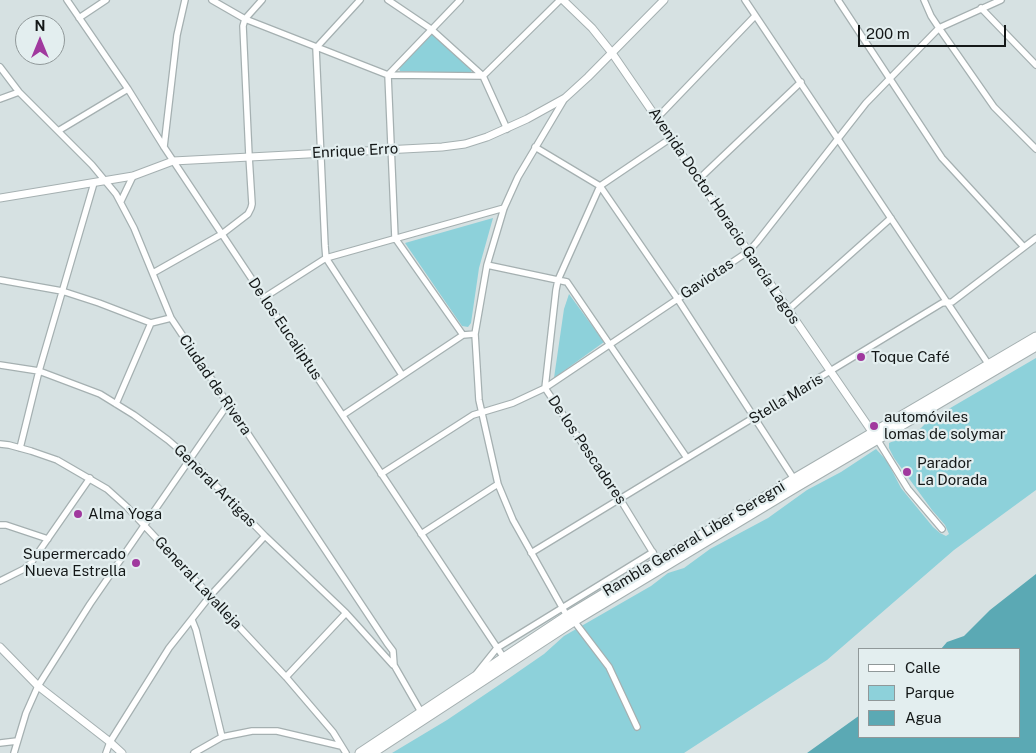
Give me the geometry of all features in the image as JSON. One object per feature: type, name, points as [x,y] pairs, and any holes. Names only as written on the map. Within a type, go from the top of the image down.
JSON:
[{"type":"main road","name":"Rambla General Liber Seregni","points":[[360,753],[504,658],[875,436],[1036,337]]},
{"type":"main road","name":"Rambla General Liber Seregni","points":[[372,753],[570,618],[658,561],[794,479],[1036,346]]},
{"type":"street","name":"De los Eucaliptus","points":[[67,0],[128,89],[164,148],[504,658]]},
{"type":"street","points":[[79,18],[106,0]]},
{"type":"street","points":[[164,148],[176,35],[185,0]]},
{"type":"street","points":[[212,0],[245,19],[388,75],[483,76],[561,0]]},
{"type":"street","points":[[153,273],[222,234],[248,214],[251,208],[244,26],[245,19],[262,0]]},
{"type":"street","points":[[360,0],[316,48],[326,258],[402,375]]},
{"type":"street","points":[[388,0],[431,29],[483,76],[507,129]]},
{"type":"street","points":[[460,0],[388,75],[395,238],[463,335]]},
{"type":"street","name":"Avenida Doctor Horacio García Lagos","points":[[561,0],[592,28],[612,53],[875,436]]},
{"type":"street","points":[[745,0],[990,365]]},
{"type":"street","points":[[838,0],[942,158],[1024,247]]},
{"type":"street","points":[[924,0],[939,28],[994,107],[1036,149]]},
{"type":"street","name":"Gaviotas","points":[[381,474],[472,415],[513,403],[545,388],[749,251],[866,103],[939,28],[1001,0]]},
{"type":"street","name":"Enrique Erro","points":[[0,198],[133,176],[173,161],[442,147],[465,144],[507,129],[565,98],[661,2]]},
{"type":"street","points":[[981,8],[1036,65]]},
{"type":"street","points":[[657,118],[755,16]]},
{"type":"street","name":"Ciudad de Rivera","points":[[0,67],[19,92],[106,181],[120,201],[134,228],[171,318],[388,643],[393,651],[394,666],[421,712]]},
{"type":"street","points":[[699,179],[801,82]]},
{"type":"street","points":[[58,131],[128,89]]},
{"type":"street","points":[[0,99],[19,92]]},
{"type":"street","points":[[565,98],[535,147],[504,208],[487,265],[475,334],[481,412],[498,484],[513,520],[562,607],[608,667],[637,728]]},
{"type":"street","points":[[600,186],[671,138]]},
{"type":"street","points":[[535,147],[600,186],[677,298],[794,479]]},
{"type":"street","points":[[120,201],[133,176]]},
{"type":"street","points":[[20,448],[39,371],[94,183]]},
{"type":"street","name":"De los Pescadores","points":[[600,186],[558,280],[545,388],[620,500],[658,561]]},
{"type":"street","points":[[265,297],[326,258],[504,208]]},
{"type":"street","points":[[788,309],[892,218]]},
{"type":"street","name":"Stella Maris","points":[[531,553],[832,372],[942,303],[952,302],[1036,238]]},
{"type":"street","points":[[487,265],[567,282],[687,458]]},
{"type":"street","points":[[0,280],[62,291],[99,302],[151,323],[171,318]]},
{"type":"street","points":[[116,404],[151,323]]},
{"type":"street","points":[[343,415],[463,335],[475,334]]},
{"type":"street","name":"General Artigas","points":[[0,364],[39,371],[100,394],[168,440],[190,459],[265,536],[346,613],[394,666]]},
{"type":"street","points":[[14,753],[31,699],[38,686],[90,604],[228,404]]},
{"type":"street","points":[[875,436],[908,489],[942,529]]},
{"type":"street","name":"General Lavalleja","points":[[0,444],[20,448],[57,460],[107,489],[127,506],[286,678],[327,725],[346,753]]},
{"type":"street","points":[[0,582],[31,563],[90,478]]},
{"type":"street","points":[[421,534],[498,484]]},
{"type":"street","points":[[0,525],[6,524],[48,539]]},
{"type":"street","points":[[106,753],[110,742],[169,648],[210,596],[265,536]]},
{"type":"street","points":[[473,678],[497,648],[653,552]]},
{"type":"street","points":[[286,678],[346,613]]},
{"type":"street","points":[[192,620],[222,737]]},
{"type":"street","points":[[0,647],[38,686],[122,753]]},
{"type":"street","points":[[194,753],[222,737],[252,731],[277,731],[341,746]]},
{"type":"street","points":[[0,743],[17,741]]},
{"type":"green space","points":[[431,35],[472,71],[470,73],[400,71],[399,68]]},
{"type":"green space","points":[[493,218],[479,268],[471,323],[468,327],[462,326],[405,243]]},
{"type":"green space","points":[[569,294],[604,342],[554,378],[564,309]]},
{"type":"green space","points":[[1036,358],[1036,490],[954,550],[827,660],[684,753],[392,753],[447,720],[502,683],[544,654],[564,636],[651,586],[668,573],[684,568],[710,549],[768,518],[807,490],[841,472],[876,449],[887,461],[901,488],[933,527],[946,536],[949,534],[945,525],[894,458],[889,448],[889,443],[920,429],[928,421]]},
{"type":"water","points":[[1036,574],[1036,753],[807,753],[858,716],[858,738],[1021,738],[1021,648],[942,648],[947,642],[964,636],[990,610]]},
{"type":"place","name":"Toque Café","points":[[861,357]]},
{"type":"place","name":"automóviles lomas de solymar","points":[[874,426]]},
{"type":"place","name":"Parador La Dorada","points":[[907,472]]},
{"type":"place","name":"Alma Yoga","points":[[78,514]]},
{"type":"place","name":"Supermercado Nueva Estrella","points":[[136,563]]}]
